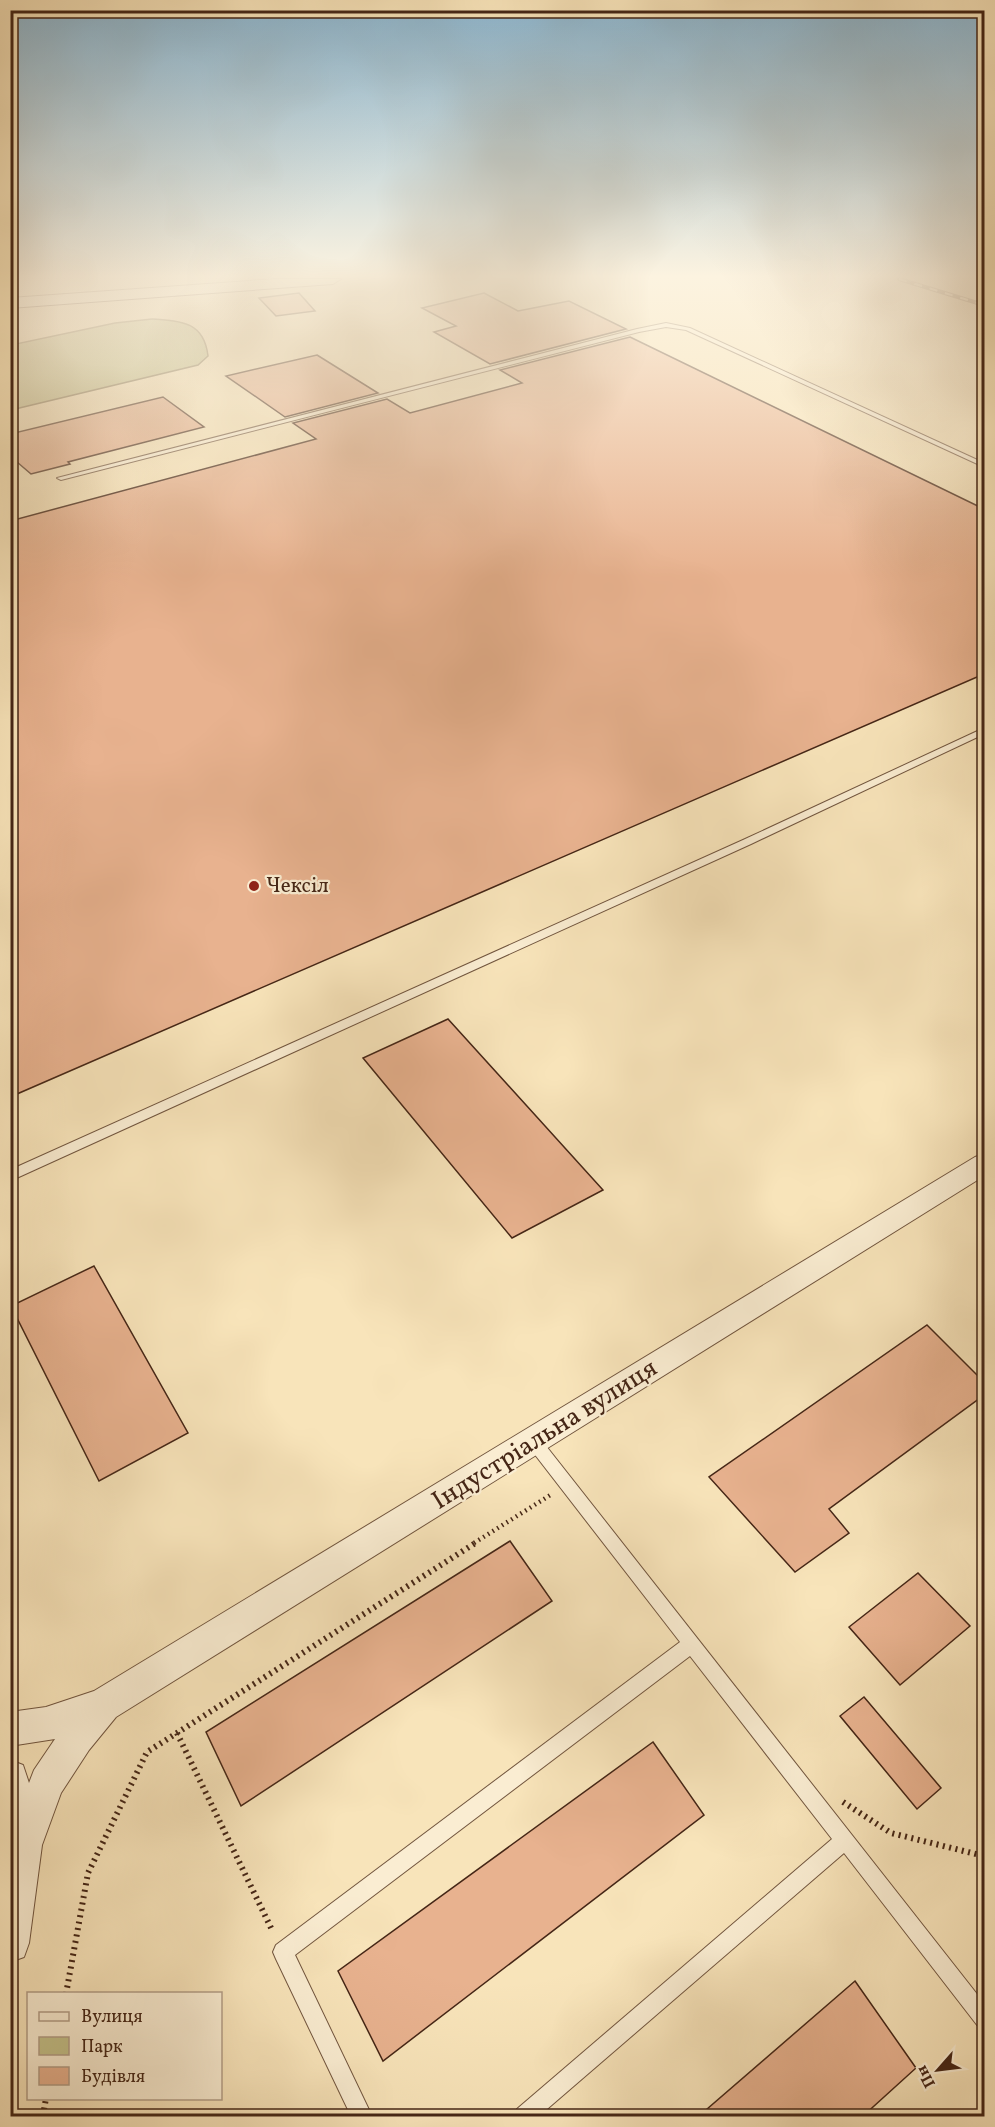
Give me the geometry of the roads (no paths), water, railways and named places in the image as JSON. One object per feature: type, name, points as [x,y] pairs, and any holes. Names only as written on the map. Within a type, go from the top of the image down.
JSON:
[{"type":"street","name":"Індустріальна вулиця","points":[[10,1729],[38,1726],[104,1705],[984,1164]]},
{"type":"street","name":"Індустріальна вулиця","points":[[24,1846],[47,1783],[77,1738],[104,1705]]},
{"type":"street","points":[[10,1778],[24,1846],[10,1943]]},
{"type":"lane","points":[[61,478],[450,378]]},
{"type":"lane","points":[[795,378],[984,465]]},
{"type":"lane","points":[[10,1176],[725,852],[984,731]]},
{"type":"lane","points":[[534,1442],[984,2018]]},
{"type":"lane","points":[[362,2116],[283,1952],[692,1644]]},
{"type":"lane","points":[[524,2116],[845,1840]]},
{"type":"place","name":"Чексіл","points":[[254,886]]}]
